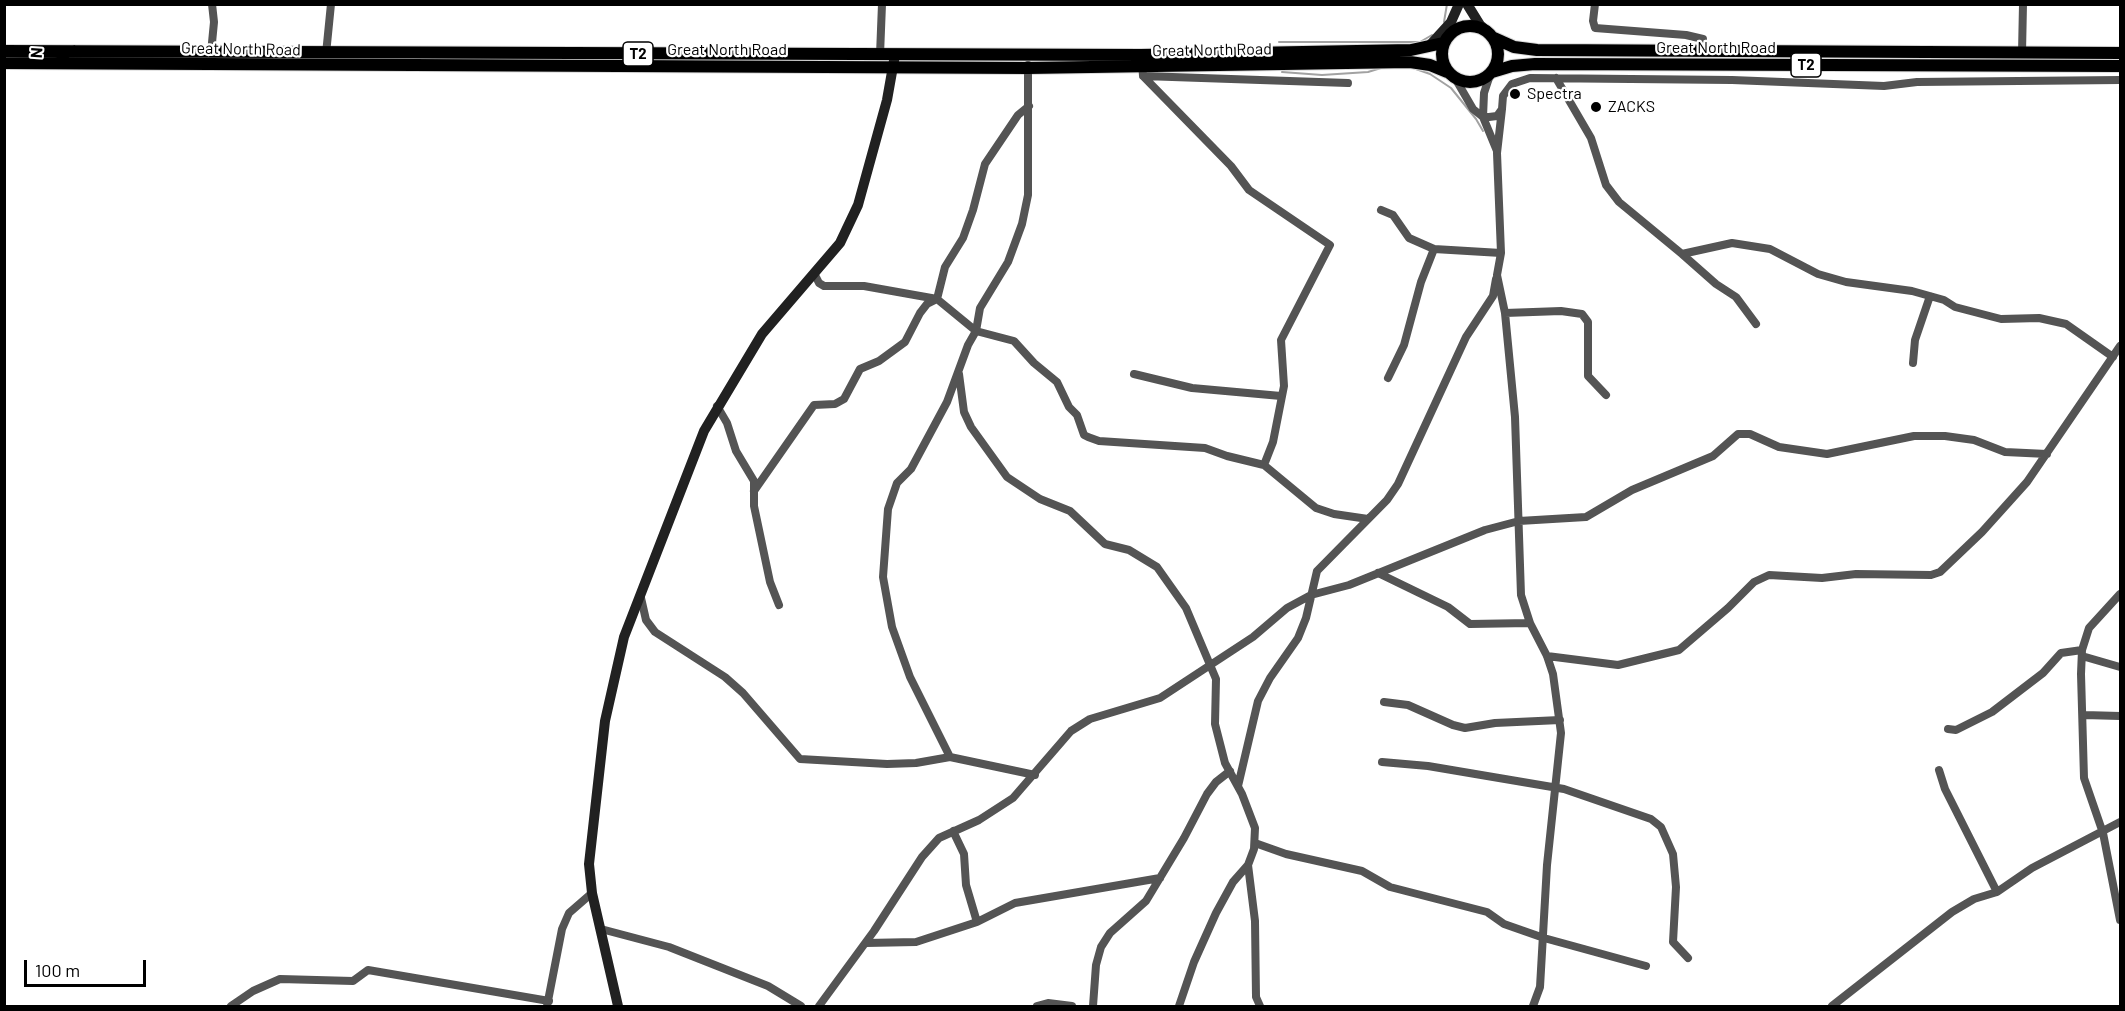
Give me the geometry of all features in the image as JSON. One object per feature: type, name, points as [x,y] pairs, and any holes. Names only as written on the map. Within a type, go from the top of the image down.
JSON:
[{"type":"main road","points":[[1468,26],[1492,36],[1498,55],[1491,72],[1477,81],[1466,82],[1451,75],[1441,58],[1444,41],[1455,30],[1468,26]]},
{"type":"main road","name":"Great North Road","points":[[1492,36],[1525,50],[2121,53]]},
{"type":"main road","name":"Great North Road","points":[[1142,66],[1427,48],[1444,41]]},
{"type":"main road","name":"Great North Road","points":[[4,51],[880,55],[894,62]]},
{"type":"main road","name":"Great North Road","points":[[4,63],[1028,62],[1142,66],[1410,62],[1430,65],[1451,75]]},
{"type":"main road","name":"Great North Road","points":[[1491,72],[1512,66],[1535,64],[2121,66]]},
{"type":"street","points":[[211,53],[214,22],[212,4]]},
{"type":"street","points":[[326,54],[331,4]]},
{"type":"street","points":[[880,55],[882,4]]},
{"type":"street","points":[[1444,41],[1459,4]]},
{"type":"street","points":[[1467,4],[1476,20],[1492,36]]},
{"type":"street","points":[[1594,4],[1595,28],[1686,35],[1703,39],[1702,52]]},
{"type":"street","points":[[2022,53],[2023,4]]},
{"type":"street","points":[[1427,48],[1451,22]]},
{"type":"street","points":[[618,1006],[592,893],[589,864],[605,721],[624,637],[704,431],[717,406],[762,334],[840,243],[858,205],[894,62]]},
{"type":"street","points":[[950,756],[918,696],[896,640],[883,577],[890,496],[930,436],[976,331],[980,308],[1008,262],[1024,214],[1028,195],[1028,62]]},
{"type":"street","points":[[1142,66],[1348,83]]},
{"type":"street","points":[[1142,66],[1195,132],[1231,166],[1249,190],[1330,245],[1281,340],[1280,354],[1284,369],[1281,396],[1273,442],[1264,465]]},
{"type":"street","points":[[1491,72],[1484,93],[1483,117],[1497,153]]},
{"type":"street","points":[[1451,75],[1473,109],[1483,117],[1497,116],[1502,109]]},
{"type":"street","points":[[1238,786],[1258,701],[1270,678],[1298,638],[1306,618],[1317,571],[1331,554],[1368,519],[1398,484],[1415,443],[1437,404],[1466,337],[1493,296],[1500,253],[1497,153],[1503,96],[1512,84],[1530,78],[1732,80],[1873,86],[1917,82],[2121,80]]},
{"type":"street","points":[[1556,78],[1591,138],[1606,185],[1619,202],[1716,284],[1736,297],[1756,324]]},
{"type":"street","points":[[754,491],[814,405],[835,404],[844,399],[860,369],[879,362],[905,342],[920,313],[927,304],[937,299],[945,267],[963,238],[986,164],[1018,115],[1029,106]]},
{"type":"street","points":[[1381,210],[1393,215],[1409,238],[1434,249],[1500,253]]},
{"type":"street","points":[[1682,254],[1721,244],[1749,245],[1770,249],[1818,274],[1846,282],[1930,296],[1955,307],[2001,319],[2039,318],[2066,324],[2113,357]]},
{"type":"street","points":[[1388,378],[1404,345],[1421,282],[1434,249]]},
{"type":"street","points":[[814,273],[819,283],[825,286],[864,286],[937,299],[976,331],[1014,341],[1034,363],[1058,382],[1069,407],[1077,415],[1084,435],[1088,437],[1099,441],[1205,448],[1264,465],[1316,508],[1334,514],[1368,519]]},
{"type":"street","points":[[1497,275],[1505,313],[1515,417],[1521,595],[1530,623],[1547,656],[1560,720],[1557,788],[1547,865],[1540,987],[1533,1006]]},
{"type":"street","points":[[1913,363],[1915,340],[1930,296]]},
{"type":"street","points":[[1505,313],[1561,311],[1582,314],[1588,322],[1588,376],[1606,395]]},
{"type":"street","points":[[1547,656],[1618,665],[1678,650],[1728,608],[1754,582],[1769,575],[1822,578],[1856,574],[1931,575],[1940,572],[1982,532],[2027,482],[2121,346]]},
{"type":"street","points":[[959,374],[964,412],[971,427],[1001,470],[1040,499],[1070,511],[1105,544],[1129,550],[1157,567],[1186,608],[1201,650],[1212,665],[1217,691],[1217,736],[1255,828],[1255,843],[1248,865],[1233,882],[1216,913],[1194,962],[1179,1006]]},
{"type":"street","points":[[1134,374],[1192,388],[1281,396]]},
{"type":"street","points":[[717,406],[727,423],[736,451],[751,471],[754,506],[770,582],[778,605]]},
{"type":"street","points":[[819,1006],[866,943],[932,844],[1000,808],[1035,776],[1071,731],[1080,725],[1160,698],[1253,637],[1287,608],[1311,594],[1329,592],[1485,530],[1519,521],[1586,517],[1632,490],[1713,456],[1738,435],[1743,434],[1750,434],[1779,447],[1827,454],[1914,436],[1945,436],[1974,440],[2006,452],[2047,454]]},
{"type":"street","points":[[1378,573],[1448,607],[1470,624],[1530,623]]},
{"type":"street","points":[[2121,594],[2089,628],[2082,653],[2084,778],[2103,832],[2121,920]]},
{"type":"street","points":[[641,598],[646,620],[655,632],[725,678],[743,693],[800,759],[887,764],[916,763],[950,756],[1035,776]]},
{"type":"street","points":[[1948,729],[1956,730],[1992,712],[2043,673],[2061,654],[2082,653],[2121,667]]},
{"type":"street","points":[[1384,702],[1408,705],[1465,728],[1495,723],[1560,720]]},
{"type":"street","points":[[2084,715],[2121,716]]},
{"type":"street","points":[[1382,762],[1428,766],[1557,788],[1651,819],[1661,827],[1675,867],[1673,942],[1688,958]]},
{"type":"street","points":[[1939,770],[1945,789],[1997,892]]},
{"type":"street","points":[[1093,1006],[1096,965],[1101,947],[1110,933],[1146,901],[1184,838],[1206,794],[1230,771]]},
{"type":"street","points":[[1832,1006],[1952,912],[1974,899],[1997,892],[2032,868],[2121,822]]},
{"type":"street","points":[[953,831],[964,854],[966,885],[977,922]]},
{"type":"street","points":[[1255,843],[1286,854],[1362,871],[1390,887],[1487,912],[1504,924],[1544,938],[1646,966]]},
{"type":"street","points":[[1248,865],[1255,921],[1256,997],[1260,1006]]},
{"type":"street","points":[[866,943],[915,942],[977,922],[1015,903],[1160,878]]},
{"type":"street","points":[[231,1006],[254,991],[280,979],[353,981],[366,971],[373,970],[548,1004],[562,929],[569,913],[592,893]]},
{"type":"street","points":[[601,929],[669,947],[768,986],[801,1006]]},
{"type":"street","points":[[1037,1006],[1048,1003],[1072,1006]]},
{"type":"waterway","points":[[1444,22],[1447,4]]},
{"type":"waterway","points":[[1279,42],[1420,42],[1432,35]]},
{"type":"waterway","points":[[1282,72],[1322,75],[1368,72],[1381,68]]},
{"type":"waterway","points":[[1413,68],[1430,74],[1451,88],[1483,131]]},
{"type":"place","name":"Spectra","points":[[1515,94]]},
{"type":"place","name":"ZACKS","points":[[1596,107]]}]
